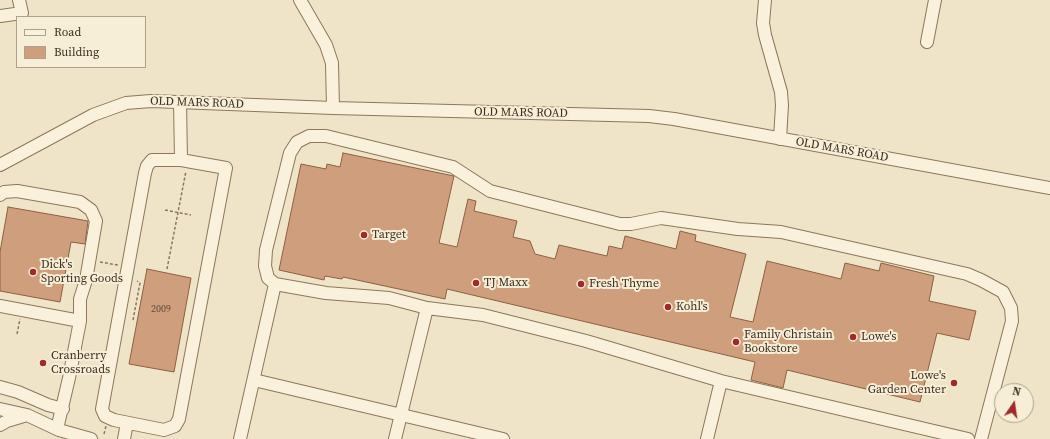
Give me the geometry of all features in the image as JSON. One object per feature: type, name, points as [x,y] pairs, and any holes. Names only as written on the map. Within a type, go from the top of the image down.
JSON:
[{"type":"street","points":[[0,16],[22,13],[19,0]]},
{"type":"street","points":[[300,0],[326,45],[332,63],[333,108]]},
{"type":"street","points":[[765,0],[763,23],[765,35],[781,92],[782,105],[780,139]]},
{"type":"street","points":[[927,42],[935,0]]},
{"type":"street","name":"OLD MARS ROAD","points":[[0,165],[93,115],[116,106],[139,101],[333,108],[649,116],[674,119],[1050,188]]},
{"type":"street","points":[[180,102],[184,163]]},
{"type":"street","points":[[968,439],[721,381],[586,341],[496,318],[427,308],[389,298],[326,293],[276,284],[268,278],[265,266],[266,250],[290,153],[297,142],[309,136],[326,136],[453,167],[490,191],[620,224],[631,224],[661,218],[738,230],[781,232],[967,274],[1003,292],[1011,308],[1012,322],[981,439]]},
{"type":"street","points":[[152,160],[226,168],[182,408],[177,423],[168,429],[152,429],[127,423],[108,418],[103,412],[102,405],[147,166],[152,160]]},
{"type":"street","points":[[0,194],[4,192],[17,191],[80,202],[91,210],[96,221],[86,280],[80,299],[80,321],[63,409],[57,429]]},
{"type":"street","points":[[240,439],[276,284]]},
{"type":"street","points":[[0,306],[80,321]]},
{"type":"street","points":[[395,439],[427,308]]},
{"type":"street","points":[[254,380],[503,439]]},
{"type":"street","points":[[707,439],[721,381]]},
{"type":"street","points":[[0,387],[18,392],[48,406],[63,409]]},
{"type":"street","points":[[0,409],[27,415],[57,429],[89,439]]},
{"type":"street","points":[[0,425],[7,421],[27,415]]},
{"type":"street","points":[[124,439],[127,423]]},
{"type":"path","points":[[167,269],[178,213],[184,163]]},
{"type":"path","points":[[165,210],[191,215]]},
{"type":"path","points":[[100,262],[117,265],[121,264]]},
{"type":"path","points":[[133,320],[140,283],[137,281]]},
{"type":"path","points":[[17,334],[20,316]]},
{"type":"building","points":[[343,153],[454,176],[439,243],[457,247],[468,199],[476,201],[474,211],[517,221],[513,237],[530,241],[535,254],[555,259],[559,245],[607,256],[609,246],[622,249],[625,236],[676,249],[680,231],[696,235],[695,241],[746,254],[730,317],[753,322],[767,261],[841,279],[845,263],[879,271],[881,263],[934,276],[929,301],[976,311],[969,340],[937,333],[920,402],[787,370],[783,388],[751,380],[755,362],[447,289],[445,299],[343,277],[342,279],[325,276],[324,280],[279,270],[301,164],[326,169],[327,164],[340,167]]},
{"type":"building","name":"Dick's Sporting Goods","points":[[8,207],[88,221],[85,244],[71,242],[60,302],[0,291],[0,252]]},
{"type":"building","points":[[147,269],[191,278],[174,372],[129,364]]},
{"type":"place","name":"Target","points":[[364,235]]},
{"type":"place","name":"Dick's Sporting Goods","points":[[33,272]]},
{"type":"place","name":"TJ Maxx","points":[[476,283]]},
{"type":"place","name":"Fresh Thyme","points":[[581,284]]},
{"type":"place","name":"Kohl's","points":[[668,307]]},
{"type":"place","name":"Lowe's","points":[[853,337]]},
{"type":"place","name":"Family Christain Bookstore","points":[[736,342]]},
{"type":"place","name":"Cranberry Crossroads","points":[[43,363]]},
{"type":"place","name":"Lowe's Garden Center","points":[[954,383]]}]
